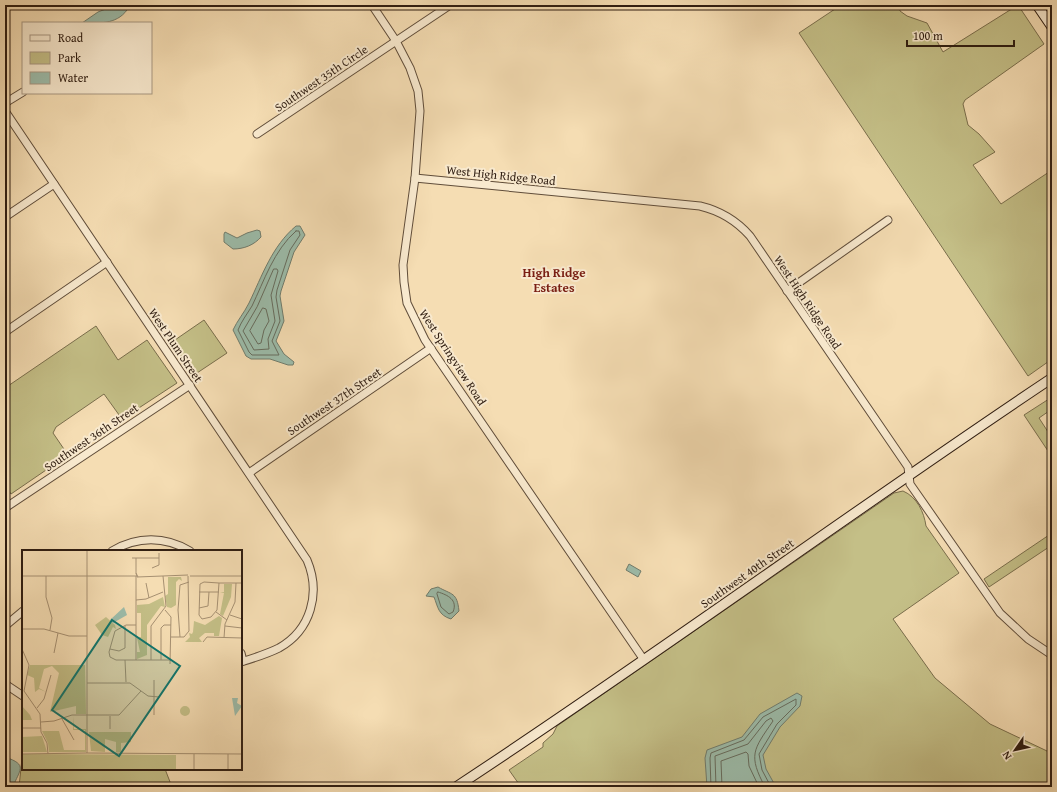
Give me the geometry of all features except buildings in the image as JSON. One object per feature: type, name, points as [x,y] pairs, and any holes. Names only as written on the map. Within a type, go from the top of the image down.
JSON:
[{"type":"main road","points":[[1037,5],[1052,27]]},
{"type":"main road","name":"Southwest 40th Street","points":[[456,787],[644,660],[908,476],[1052,378]]},
{"type":"street","name":"West Springview Road","points":[[372,5],[396,41],[410,68],[418,91],[420,111],[415,178],[403,265],[405,294],[411,314],[431,348],[644,660]]},
{"type":"street","name":"Southwest 35th Circle","points":[[258,134],[450,5]]},
{"type":"street","points":[[5,103],[22,93]]},
{"type":"street","name":"West Plum Street","points":[[5,111],[307,560],[313,577],[314,597],[306,622],[289,641],[274,650],[242,661]]},
{"type":"street","name":"West High Ridge Road","points":[[415,178],[710,208],[722,213],[743,228],[908,467],[910,484],[989,600],[1013,627],[1028,639],[1052,654]]},
{"type":"street","points":[[5,217],[54,184]]},
{"type":"street","points":[[787,290],[888,220]]},
{"type":"street","points":[[5,332],[107,262]]},
{"type":"street","name":"Southwest 37th Street","points":[[249,472],[431,348]]},
{"type":"street","name":"Southwest 36th Street","points":[[5,508],[190,385]]},
{"type":"street","points":[[114,550],[131,542],[145,540],[166,541],[188,550]]},
{"type":"street","points":[[5,626],[22,612]]},
{"type":"street","points":[[5,684],[22,695]]},
{"type":"green space","points":[[841,5],[899,5],[900,11],[907,16],[927,23],[943,52],[1018,5],[1044,44],[965,100],[963,104],[968,125],[979,134],[995,152],[973,165],[1001,204],[1052,170],[1052,359],[1028,376],[799,33]]},
{"type":"green space","points":[[204,320],[227,353],[194,375],[172,342]]},
{"type":"green space","points":[[96,326],[118,360],[147,340],[177,383],[122,419],[104,394],[56,427],[53,433],[68,455],[11,494],[5,485],[5,388]]},
{"type":"green space","points":[[1052,397],[1052,409],[1039,418],[1052,438],[1052,457],[1024,415]]},
{"type":"green space","points":[[903,491],[916,501],[924,515],[926,526],[959,573],[893,619],[935,678],[990,724],[1047,751],[1052,758],[1052,787],[521,787],[509,770],[543,747],[543,743],[553,734],[557,726],[894,493]]},
{"type":"green space","points":[[1052,533],[1052,545],[989,587],[984,579]]},
{"type":"green space","points":[[22,758],[22,770],[165,770],[172,787],[19,787]]},
{"type":"water","points":[[116,5],[125,5],[127,10],[123,15],[112,21],[83,22],[98,12]]},
{"type":"water","points":[[296,226],[300,226],[305,235],[294,252],[281,291],[280,296],[284,321],[276,341],[284,354],[294,362],[293,365],[288,365],[270,359],[251,359],[246,356],[233,330],[249,303],[274,252],[280,243]]},
{"type":"water","points":[[257,230],[260,231],[261,237],[248,246],[233,249],[224,242],[225,232],[237,238]]},
{"type":"water","points":[[629,564],[641,571],[638,577],[626,570]]},
{"type":"water","points":[[438,587],[453,595],[457,600],[459,611],[451,619],[441,613],[434,597],[426,596],[431,589]]},
{"type":"water","points":[[797,693],[802,696],[800,706],[780,727],[763,755],[766,769],[776,787],[707,787],[705,758],[707,750],[742,737],[760,714]]},
{"type":"water","points":[[5,757],[20,766],[13,787],[5,787]]},
{"type":"district","name":"High Ridge Estates","points":[[554,280]]}]
